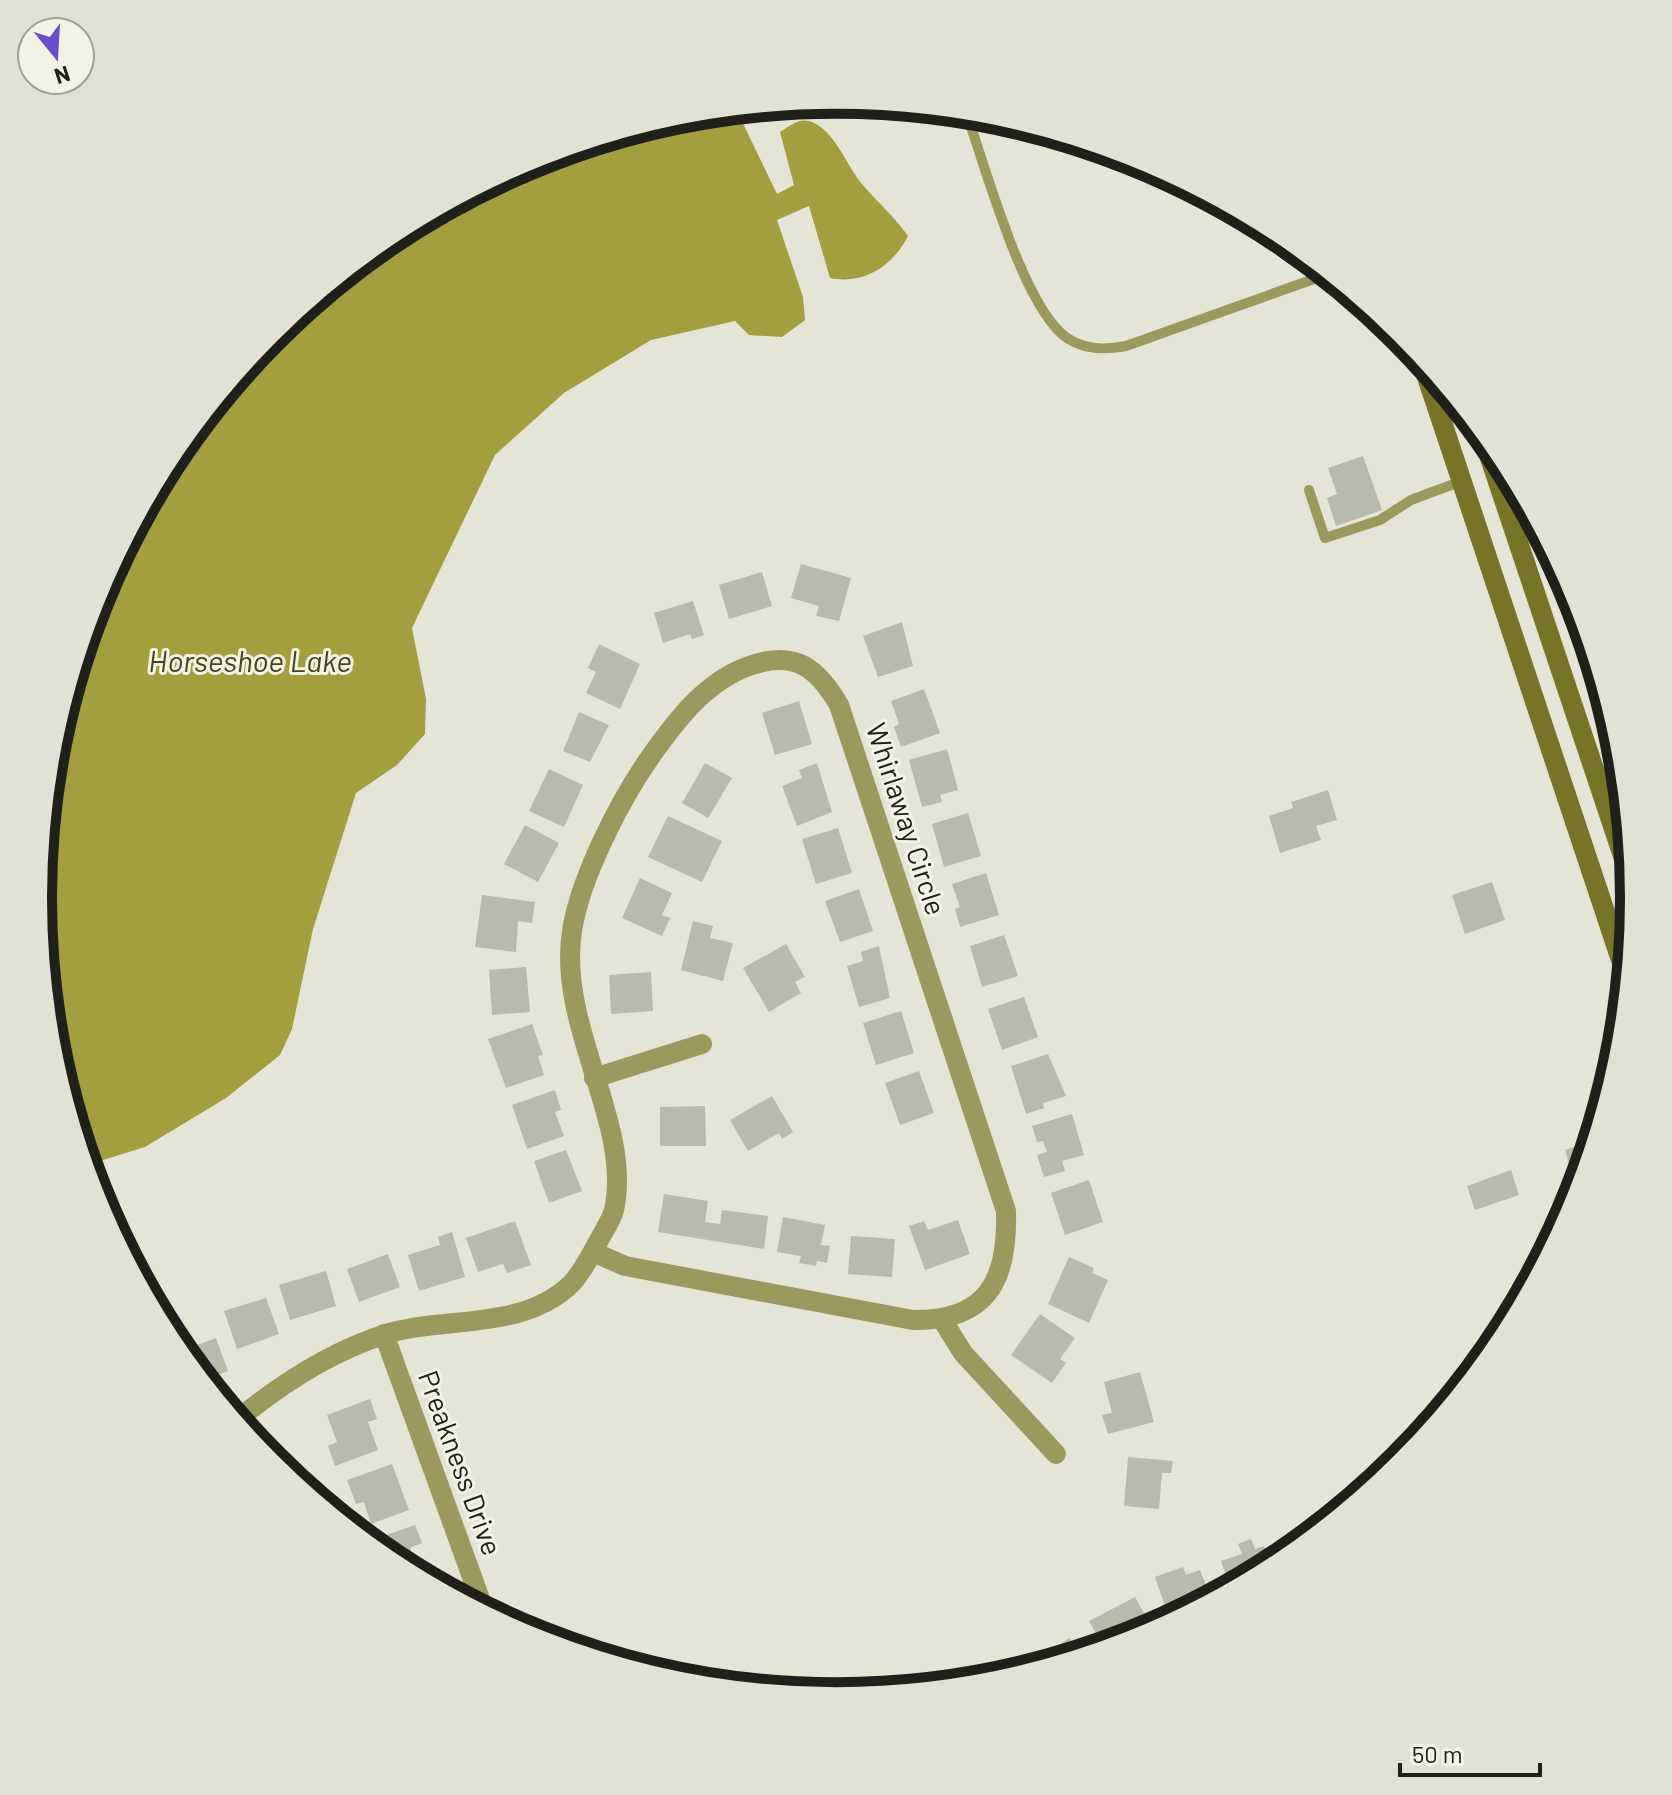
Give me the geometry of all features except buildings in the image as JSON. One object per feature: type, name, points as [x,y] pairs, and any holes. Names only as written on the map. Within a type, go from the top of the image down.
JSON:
[{"type":"street","points":[[1431,388],[1618,950]]},
{"type":"street","points":[[1495,474],[1617,839]]},
{"type":"street","name":"Whirlaway Circle","points":[[246,1413],[274,1390],[317,1363],[384,1334],[524,1314],[571,1284],[593,1252],[613,1212],[617,1171],[594,1078],[579,1033],[571,933],[580,899],[625,792],[666,735],[702,693],[749,666],[770,659],[798,662],[823,676],[839,705],[1006,1211],[1008,1253],[992,1287],[971,1309],[943,1321]]},
{"type":"street","points":[[594,1078],[702,1044]]},
{"type":"street","points":[[593,1252],[640,1269],[895,1319],[943,1321],[963,1353],[1056,1454]]},
{"type":"street","name":"Preakness Drive","points":[[384,1334],[479,1595]]},
{"type":"lane","points":[[971,126],[1028,284],[1042,313],[1066,337],[1086,347],[1106,350],[1126,346],[1316,278]]},
{"type":"lane","points":[[1309,490],[1325,538],[1380,520],[1411,500],[1462,481]]},
{"type":"water","name":"Horseshoe Lake","points":[[741,119],[777,194],[794,185],[780,132],[805,120],[818,125],[839,148],[862,184],[908,236],[902,247],[886,264],[866,276],[830,278],[809,206],[777,220],[803,297],[805,320],[782,337],[749,335],[735,321],[651,340],[564,393],[495,455],[412,628],[426,699],[425,734],[397,765],[356,793],[313,929],[292,1029],[280,1055],[226,1098],[145,1147],[98,1161],[94,1150],[67,1050],[59,1000],[52,898],[54,846],[67,745],[94,645],[133,551],[184,462],[247,381],[319,308],[400,246],[489,194],[584,155],[633,140]]}]
